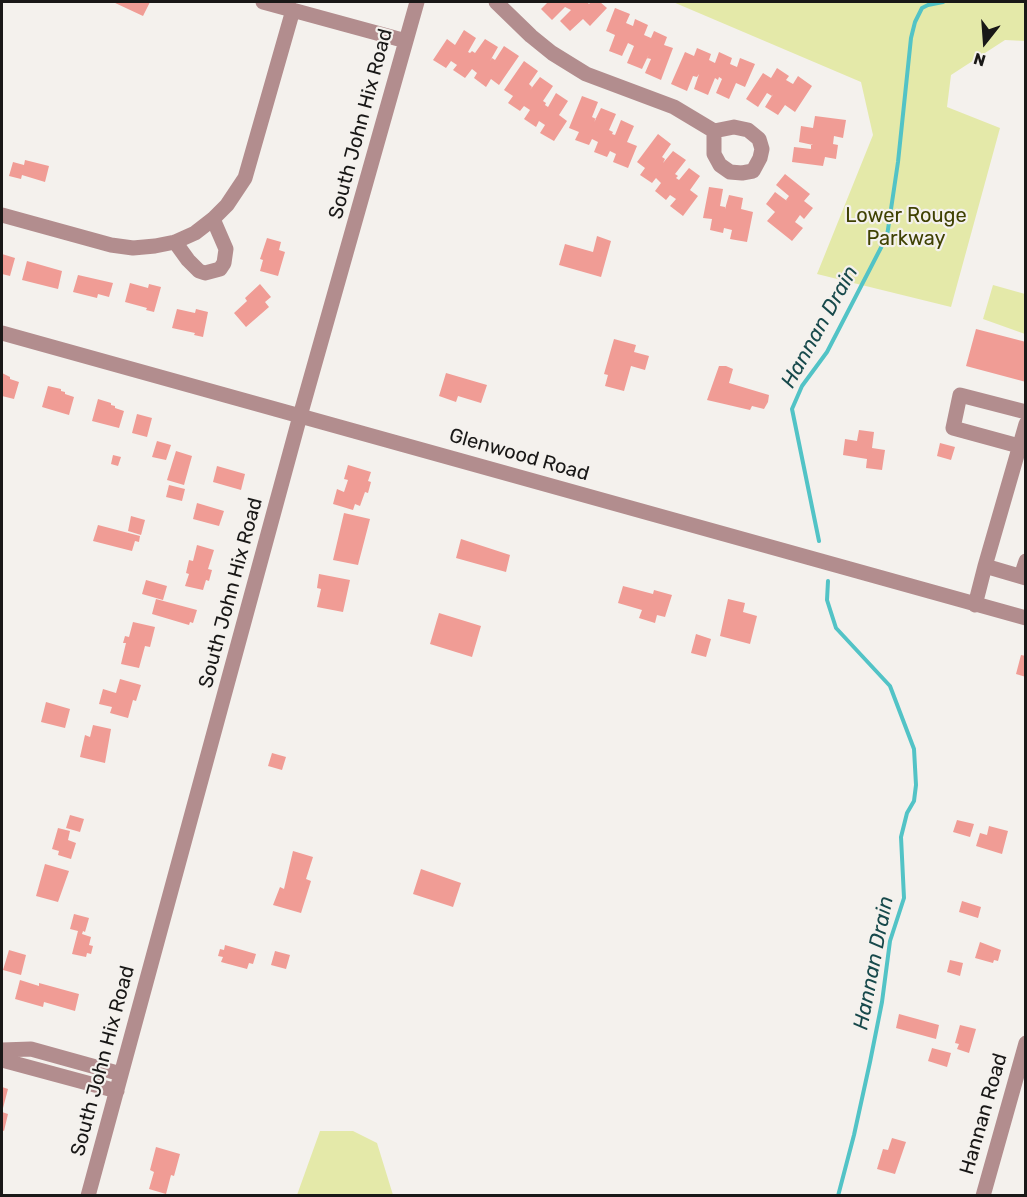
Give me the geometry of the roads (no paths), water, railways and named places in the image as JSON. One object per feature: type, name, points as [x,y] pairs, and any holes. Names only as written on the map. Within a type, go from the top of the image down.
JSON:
[{"type":"street","points":[[263,2],[406,41]]},
{"type":"street","name":"South John Hix Road","points":[[88,1196],[300,416],[417,2]]},
{"type":"street","points":[[496,2],[531,36],[568,64],[603,81],[674,108],[714,131]]},
{"type":"street","points":[[2,215],[111,245],[133,248],[175,242],[195,233],[213,219],[238,190],[247,172],[293,10]]},
{"type":"street","points":[[175,242],[199,271],[205,273],[220,269],[224,263],[226,249],[213,219]]},
{"type":"street","name":"Glenwood Road","points":[[2,333],[1026,618]]},
{"type":"street","points":[[1019,446],[953,428],[960,395],[1026,412]]},
{"type":"street","points":[[975,605],[1026,424]]},
{"type":"street","points":[[985,566],[1023,577],[1026,561]]},
{"type":"street","name":"Hannan Road","points":[[983,1196],[1026,1043]]},
{"type":"street","points":[[2,1050],[31,1049],[122,1074]]},
{"type":"street","points":[[2,1059],[117,1091]]},
{"type":"waterway","name":"Hannan Drain","points":[[819,541],[792,409],[802,386],[827,352],[887,236],[898,162],[911,38],[922,8],[943,2]]},
{"type":"waterway","name":"Hannan Drain","points":[[828,581],[827,600],[836,628],[890,686],[914,749],[916,785],[914,801],[907,813],[901,837],[904,898],[890,941],[882,1002],[870,1062],[838,1196]]},
{"type":"park label","name":"Lower Rouge Parkway","points":[[906,228]]}]
